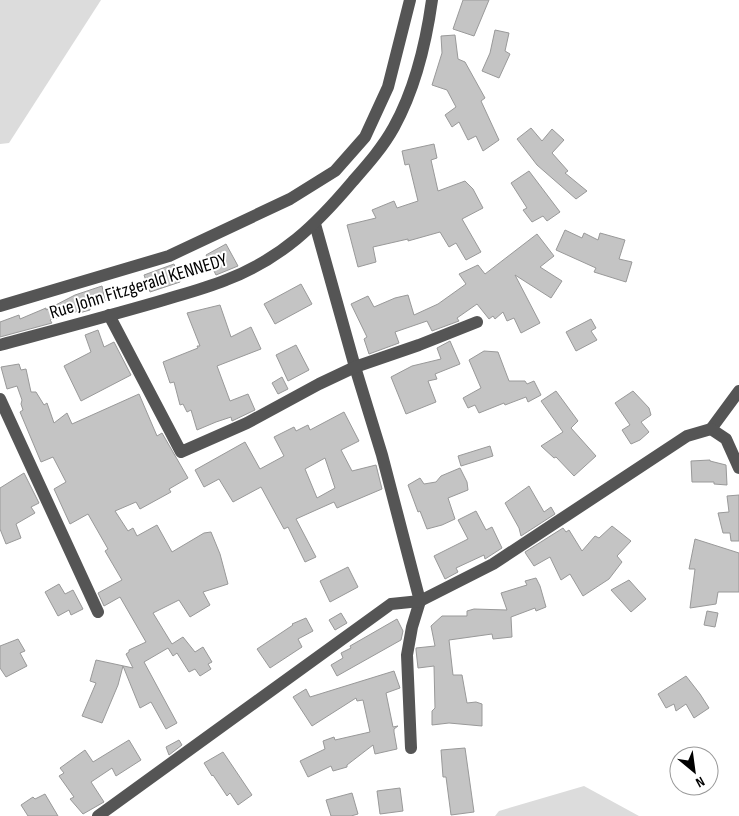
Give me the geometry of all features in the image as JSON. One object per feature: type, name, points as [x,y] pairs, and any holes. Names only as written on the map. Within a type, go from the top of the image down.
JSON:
[{"type":"street","points":[[0,306],[169,256],[290,199],[335,171],[366,137],[388,87],[410,0]]},
{"type":"street","name":"Rue John Fitzgerald KENNEDY","points":[[0,345],[226,280],[271,258],[315,224],[332,207],[382,148],[395,126],[417,70],[432,0]]},
{"type":"street","points":[[315,224],[355,367],[382,454],[420,601],[412,627],[407,655],[411,748]]},
{"type":"street","points":[[109,315],[181,452],[247,423],[355,367],[419,345],[477,322]]},
{"type":"street","points":[[98,816],[392,604],[420,601],[493,564],[687,436],[712,429],[739,391]]},
{"type":"street","points":[[0,398],[98,612]]},
{"type":"street","points":[[712,429],[726,439],[739,468]]},
{"type":"shaded area","points":[[0,0],[101,0],[9,143],[0,144]]},
{"type":"shaded area","points":[[584,786],[639,816],[495,816],[499,811]]},
{"type":"building","points":[[463,0],[489,0],[474,36],[453,29]]},
{"type":"building","points":[[495,30],[509,33],[505,51],[510,54],[499,78],[482,71],[490,53]]},
{"type":"building","points":[[455,35],[458,59],[465,62],[485,98],[481,101],[499,140],[483,151],[476,136],[468,140],[459,122],[452,127],[445,115],[456,107],[447,90],[432,85],[442,53],[441,36]]},
{"type":"building","points":[[531,128],[542,141],[552,129],[564,140],[552,153],[568,171],[565,173],[587,191],[576,199],[537,165],[517,139]]},
{"type":"building","points":[[434,144],[437,158],[431,160],[438,191],[465,181],[473,189],[483,208],[462,219],[481,252],[466,260],[456,243],[449,247],[440,232],[408,241],[408,239],[373,247],[376,262],[358,267],[347,225],[376,218],[372,210],[394,201],[397,208],[418,201],[409,164],[405,165],[402,151]]},
{"type":"building","points":[[529,171],[560,212],[547,221],[543,216],[532,222],[523,210],[527,208],[511,183]]},
{"type":"building","points":[[565,230],[582,238],[584,233],[598,240],[600,233],[625,240],[619,259],[632,262],[626,282],[594,272],[596,268],[556,250]]},
{"type":"building","points":[[537,234],[554,256],[540,267],[562,281],[551,298],[515,275],[540,323],[521,333],[514,318],[507,321],[503,312],[495,319],[493,316],[489,319],[477,304],[457,318],[459,321],[432,331],[427,321],[395,332],[399,343],[369,354],[364,339],[367,337],[351,304],[368,296],[374,307],[408,295],[414,315],[438,304],[466,284],[459,274],[478,265],[485,274]]},
{"type":"building","points":[[226,244],[238,266],[216,275],[206,255]]},
{"type":"building","points":[[174,264],[180,282],[150,292],[144,275]]},
{"type":"building","points":[[301,284],[312,304],[275,324],[264,304]]},
{"type":"building","points":[[102,286],[105,301],[90,307],[90,310],[79,313],[78,311],[50,320],[52,323],[0,337],[0,322],[19,315],[20,319],[46,308],[46,310],[75,295]]},
{"type":"building","points":[[220,305],[231,337],[251,327],[261,349],[217,366],[230,401],[248,394],[255,410],[232,421],[231,417],[197,430],[191,410],[187,412],[183,404],[180,405],[174,382],[170,383],[163,362],[200,346],[187,313]]},
{"type":"building","points":[[591,319],[596,328],[591,331],[597,340],[576,351],[566,332]]},
{"type":"building","points":[[98,330],[104,347],[114,342],[131,375],[81,401],[64,366],[91,352],[85,335]]},
{"type":"building","points":[[450,341],[460,364],[435,374],[437,379],[428,381],[436,402],[406,414],[391,377],[412,366],[441,359],[437,348]]},
{"type":"building","points":[[296,345],[309,370],[288,381],[276,355]]},
{"type":"building","points":[[484,351],[498,352],[509,381],[525,381],[527,384],[534,381],[541,395],[528,402],[526,397],[479,413],[475,405],[468,408],[463,398],[481,388],[469,360]]},
{"type":"building","points":[[19,364],[21,370],[26,369],[31,392],[36,392],[44,405],[47,403],[54,423],[67,413],[72,424],[139,394],[157,436],[162,433],[188,478],[169,489],[171,492],[140,509],[136,502],[115,511],[128,531],[133,528],[137,536],[157,525],[172,552],[204,533],[211,532],[220,554],[228,584],[203,592],[210,605],[190,617],[179,600],[153,613],[172,644],[183,637],[195,652],[203,647],[212,662],[208,664],[211,669],[200,676],[195,669],[189,672],[177,653],[173,656],[168,648],[144,662],[177,723],[166,729],[151,702],[140,708],[123,666],[118,685],[102,723],[82,716],[96,683],[90,681],[96,660],[133,668],[126,654],[129,650],[146,642],[120,597],[104,606],[98,593],[122,580],[105,551],[108,549],[88,514],[70,524],[54,489],[66,482],[53,457],[41,462],[20,412],[23,410],[22,400],[17,386],[7,389],[1,367]]},
{"type":"building","points":[[282,377],[288,389],[278,394],[272,383]]},
{"type":"building","points":[[556,391],[578,421],[571,428],[596,456],[574,476],[556,457],[554,458],[541,446],[563,432],[541,401]]},
{"type":"building","points":[[633,391],[649,408],[651,415],[641,422],[649,432],[640,440],[631,444],[622,430],[630,425],[615,403]]},
{"type":"building","points":[[344,412],[359,441],[341,450],[352,471],[376,465],[382,489],[337,508],[334,502],[296,519],[316,557],[305,562],[288,527],[284,529],[261,487],[233,502],[219,479],[204,487],[195,470],[245,442],[260,469],[284,456],[274,437],[294,427],[296,431],[308,425],[310,430]],"holes":[[[325,458],[335,488],[317,498],[305,469]]]},
{"type":"building","points":[[490,446],[493,456],[461,466],[458,456]]},
{"type":"building","points":[[710,460],[726,465],[727,485],[714,484],[714,482],[692,482],[691,461]]},
{"type":"building","points":[[460,468],[467,482],[468,490],[448,498],[455,519],[427,529],[420,511],[418,512],[408,485],[420,478],[424,484],[436,482],[441,476]]},
{"type":"building","points":[[24,473],[39,503],[31,507],[35,513],[16,524],[21,538],[6,544],[0,529],[0,488]]},
{"type":"building","points":[[529,486],[544,512],[551,507],[555,514],[521,536],[519,528],[505,503]]},
{"type":"building","points":[[739,495],[739,541],[731,541],[730,533],[723,533],[718,513],[729,512],[727,496]]},
{"type":"building","points":[[476,511],[486,530],[492,527],[502,548],[485,559],[484,555],[456,568],[458,572],[445,579],[434,556],[468,539],[458,520]]},
{"type":"building","points":[[612,526],[631,541],[617,556],[622,562],[609,579],[583,596],[570,574],[561,580],[550,557],[534,566],[525,552],[563,528],[566,532],[569,530],[582,551],[595,536],[599,538]]},
{"type":"building","points":[[695,539],[739,553],[739,592],[718,592],[716,604],[690,608],[695,569],[689,569]]},
{"type":"building","points":[[348,567],[358,587],[330,602],[320,581]]},
{"type":"building","points":[[536,578],[546,607],[536,611],[535,608],[511,617],[512,637],[493,639],[492,634],[449,640],[453,675],[462,675],[467,703],[476,702],[482,704],[482,726],[449,723],[432,725],[432,711],[435,708],[434,666],[418,668],[416,650],[416,648],[435,646],[431,626],[442,616],[467,616],[467,611],[474,609],[507,610],[501,593],[527,585],[525,581]]},
{"type":"building","points":[[629,580],[646,599],[631,612],[611,590]]},
{"type":"building","points":[[59,584],[65,594],[73,590],[83,609],[71,615],[69,610],[58,616],[45,592]]},
{"type":"building","points":[[707,611],[718,613],[715,627],[704,625]]},
{"type":"building","points":[[341,613],[347,623],[335,630],[329,620]]},
{"type":"building","points":[[306,618],[313,631],[298,639],[302,647],[270,668],[257,649],[292,624]]},
{"type":"building","points":[[397,619],[403,631],[401,640],[337,676],[331,665],[343,658],[341,653]]},
{"type":"building","points":[[18,639],[25,651],[20,653],[27,666],[6,677],[0,668],[0,646]]},
{"type":"building","points":[[394,671],[400,688],[386,693],[393,727],[398,726],[394,729],[397,749],[375,754],[373,745],[347,765],[347,767],[333,771],[331,766],[308,777],[300,761],[325,749],[323,741],[334,737],[335,740],[370,732],[363,700],[357,701],[356,698],[312,726],[293,697],[306,689],[310,697]]},
{"type":"building","points":[[686,676],[709,708],[694,718],[686,704],[676,711],[674,704],[666,708],[658,694]]},
{"type":"building","points":[[129,740],[141,760],[116,776],[112,768],[91,782],[104,802],[83,814],[70,799],[74,797],[59,776],[64,773],[60,768],[85,750],[93,762]]},
{"type":"building","points":[[179,740],[182,745],[169,755],[166,747]]},
{"type":"building","points":[[465,748],[474,812],[451,815],[446,777],[443,777],[441,750]]},
{"type":"building","points":[[223,752],[252,795],[238,805],[230,793],[227,796],[204,763]]},
{"type":"building","points":[[400,788],[403,811],[380,814],[377,791]]},
{"type":"building","points":[[352,793],[358,814],[331,816],[326,800]]},
{"type":"building","points":[[45,794],[58,816],[28,816],[21,805],[33,797],[35,799]]}]
